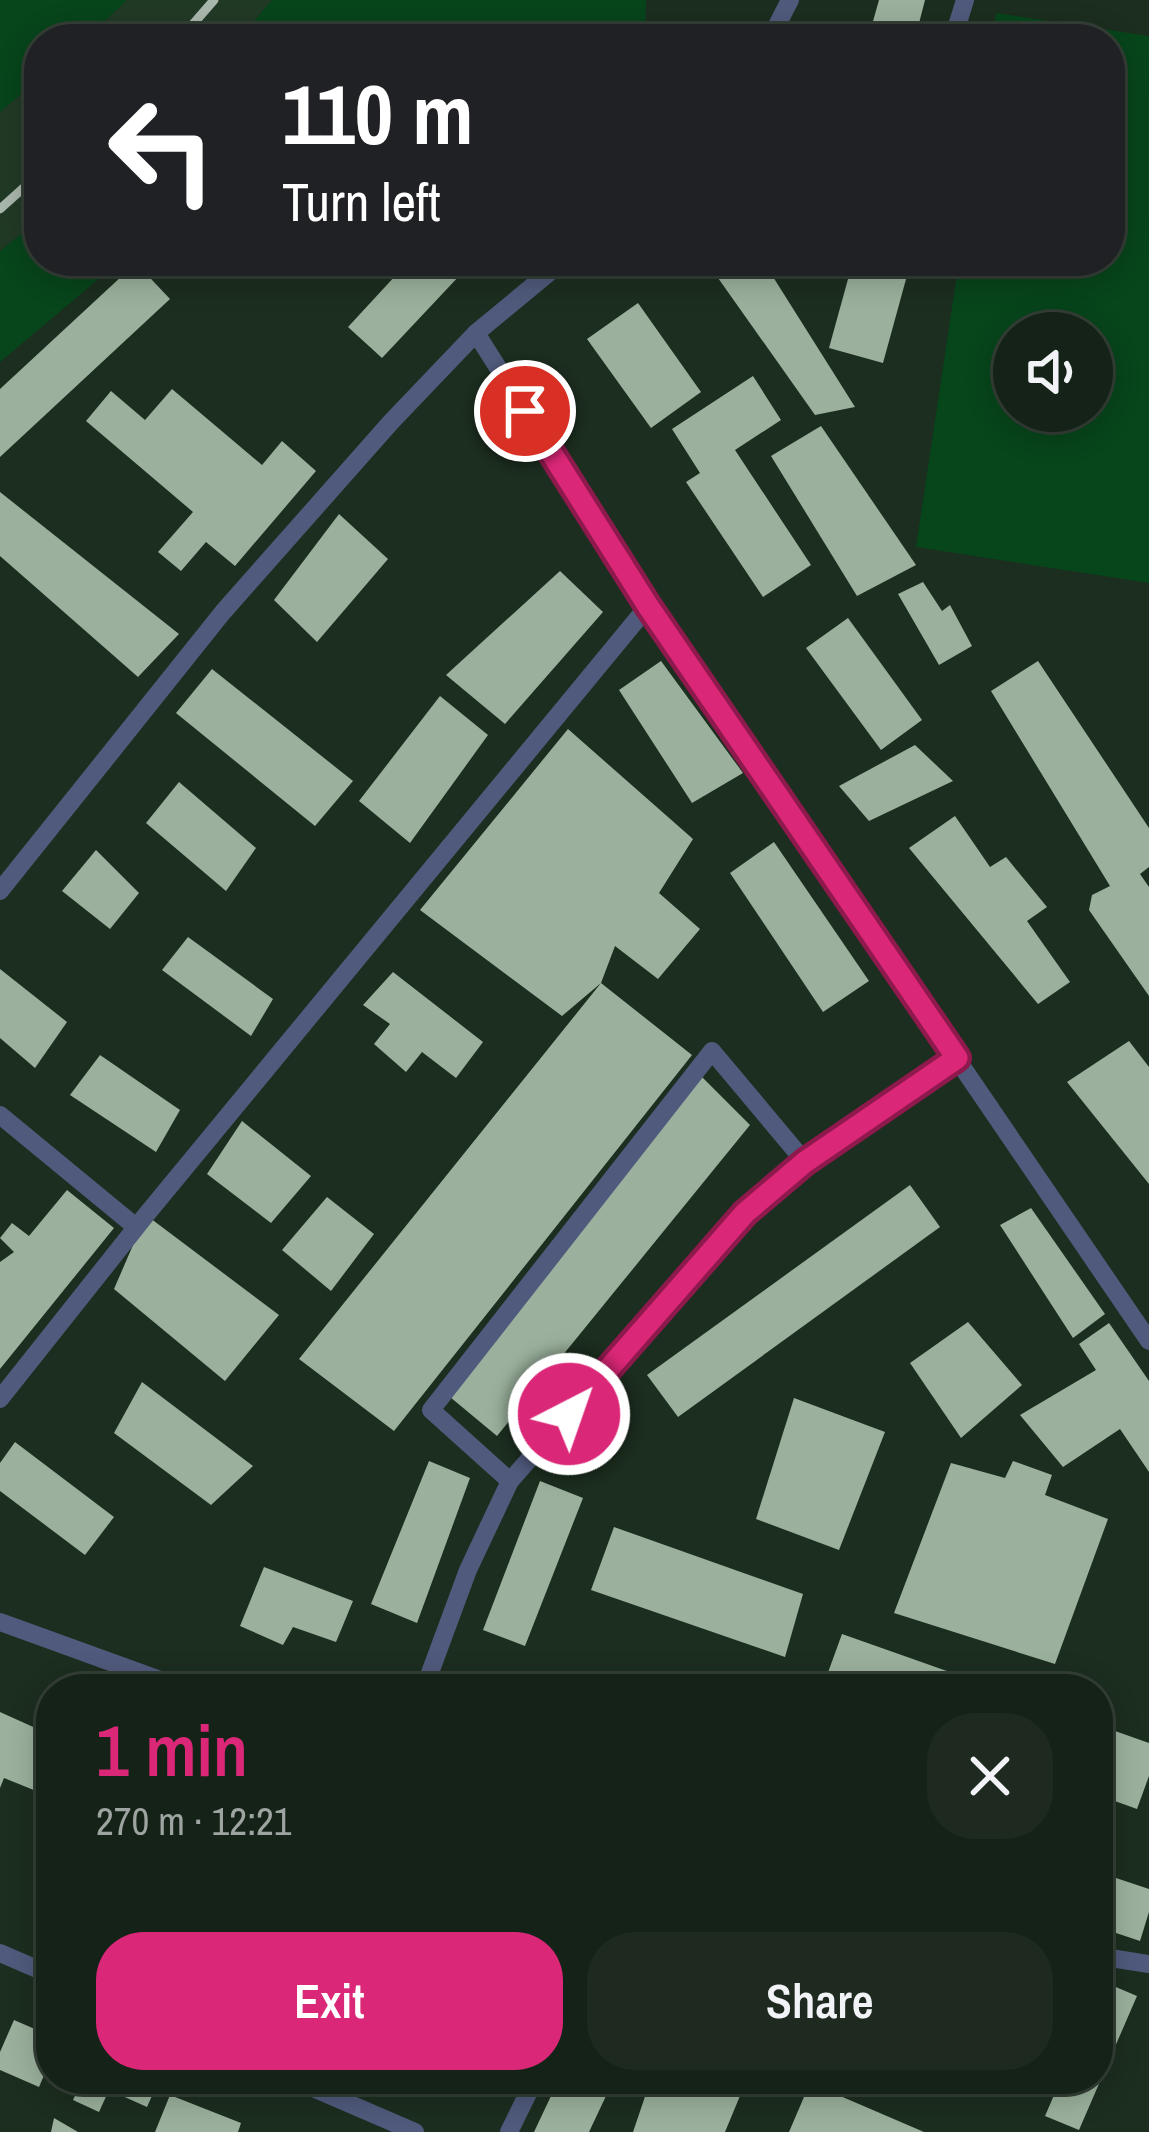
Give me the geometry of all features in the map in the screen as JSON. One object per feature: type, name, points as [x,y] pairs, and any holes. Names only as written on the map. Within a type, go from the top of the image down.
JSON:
[{"type":"lane","points":[[0,891],[223,613],[476,333],[545,276]]},
{"type":"lane","points":[[476,333],[648,606],[1149,1341]]},
{"type":"lane","points":[[0,1400],[136,1227],[648,606]]},
{"type":"lane","points":[[510,1481],[431,1410],[712,1052],[805,1162]]},
{"type":"lane","points":[[429,1674],[467,1570],[510,1481],[745,1213],[805,1162],[957,1058]]},
{"type":"lane","points":[[0,1115],[136,1227]]},
{"type":"lane","points":[[0,1622],[144,1674]]},
{"type":"lane","points":[[0,1953],[36,1969]]},
{"type":"lane","points":[[1113,1958],[1149,1964]]},
{"type":"lane","points":[[327,2094],[415,2132]]},
{"type":"lane","points":[[509,2132],[528,2094]]},
{"type":"shaded area","points":[[127,0],[272,0],[252,24],[102,24]]},
{"type":"shaded area","points":[[24,92],[24,232],[0,251],[0,112]]},
{"type":"green space","points":[[0,0],[127,0],[102,24],[24,24],[24,92],[0,112]]},
{"type":"green space","points":[[272,0],[646,0],[645,24],[252,24]]},
{"type":"green space","points":[[996,13],[1069,24],[994,24]]},
{"type":"green space","points":[[1125,32],[1149,36],[1149,583],[916,547],[957,276],[1125,276]]},
{"type":"green space","points":[[24,232],[24,276],[102,276],[0,362],[0,251]]},
{"type":"building","points":[[879,0],[925,0],[919,24],[872,24]]},
{"type":"building","points":[[122,276],[148,276],[170,299],[0,457],[0,389]]},
{"type":"building","points":[[395,276],[459,276],[382,358],[348,327]]},
{"type":"building","points":[[717,276],[772,276],[855,407],[815,415]]},
{"type":"building","points":[[849,276],[907,276],[883,363],[829,348]]},
{"type":"building","points":[[638,303],[701,392],[651,428],[587,339]]},
{"type":"building","points":[[753,376],[781,420],[735,450],[811,565],[763,597],[686,482],[700,473],[672,429]]},
{"type":"building","points":[[172,389],[262,465],[282,441],[316,471],[235,566],[206,542],[181,571],[158,552],[193,512],[86,421],[111,391],[145,420]]},
{"type":"building","points":[[821,426],[916,565],[857,596],[771,456]]},
{"type":"building","points":[[0,492],[179,634],[138,677],[0,556]]},
{"type":"building","points":[[339,514],[388,559],[317,642],[274,600]]},
{"type":"building","points":[[560,571],[603,612],[505,724],[446,675]]},
{"type":"building","points":[[923,582],[942,611],[950,605],[972,646],[939,665],[898,594]]},
{"type":"building","points":[[848,618],[922,720],[881,750],[806,648]]},
{"type":"building","points":[[661,661],[743,773],[692,803],[619,690]]},
{"type":"building","points":[[1038,661],[1149,828],[1149,867],[1140,874],[1149,887],[1149,996],[1089,910],[1092,895],[1110,886],[991,691]]},
{"type":"building","points":[[212,669],[353,781],[315,826],[176,713]]},
{"type":"building","points":[[440,696],[488,735],[410,843],[359,801]]},
{"type":"building","points":[[568,729],[693,839],[659,893],[700,929],[658,979],[615,946],[601,983],[562,1016],[420,910]]},
{"type":"building","points":[[915,745],[953,781],[869,821],[839,786]]},
{"type":"building","points":[[179,782],[256,848],[226,891],[146,823]]},
{"type":"building","points":[[955,816],[990,867],[1006,857],[1047,907],[1027,921],[1070,982],[1038,1004],[909,848]]},
{"type":"building","points":[[774,842],[869,981],[823,1012],[730,873]]},
{"type":"building","points":[[96,850],[139,893],[110,929],[62,891]]},
{"type":"building","points":[[188,937],[273,999],[251,1036],[162,970]]},
{"type":"building","points":[[0,969],[67,1022],[35,1068],[0,1038]]},
{"type":"building","points":[[393,972],[483,1042],[456,1078],[422,1052],[406,1072],[374,1044],[390,1024],[363,1005]]},
{"type":"building","points":[[601,983],[692,1055],[394,1431],[299,1359]]},
{"type":"building","points":[[1129,1041],[1149,1067],[1149,1184],[1067,1082]]},
{"type":"building","points":[[100,1055],[180,1110],[156,1152],[70,1095]]},
{"type":"building","points":[[696,1071],[750,1125],[497,1436],[444,1392]]},
{"type":"building","points":[[242,1121],[311,1176],[271,1223],[207,1174]]},
{"type":"building","points":[[910,1185],[940,1227],[678,1417],[647,1375]]},
{"type":"building","points":[[67,1190],[114,1228],[0,1369],[0,1262],[14,1252],[0,1238],[12,1223],[29,1236]]},
{"type":"building","points":[[327,1197],[374,1234],[331,1291],[282,1250]]},
{"type":"building","points":[[1031,1208],[1105,1314],[1073,1338],[1000,1225]]},
{"type":"building","points":[[146,1215],[279,1315],[225,1381],[114,1289]]},
{"type":"building","points":[[968,1322],[1022,1385],[961,1438],[910,1363]]},
{"type":"building","points":[[1109,1323],[1149,1381],[1149,1472],[1120,1429],[1063,1467],[1020,1415],[1096,1370],[1079,1344]]},
{"type":"building","points":[[142,1382],[253,1466],[211,1505],[114,1433]]},
{"type":"building","points":[[794,1398],[885,1432],[839,1550],[756,1519]]},
{"type":"building","points":[[15,1442],[114,1517],[85,1555],[0,1491],[0,1463]]},
{"type":"building","points":[[429,1461],[470,1478],[417,1623],[371,1604]]},
{"type":"building","points":[[1013,1461],[1052,1475],[1045,1495],[1108,1519],[1055,1664],[894,1613],[951,1463],[1005,1478]]},
{"type":"building","points":[[540,1481],[583,1498],[525,1646],[483,1630]]},
{"type":"building","points":[[614,1527],[803,1594],[785,1657],[591,1590]]},
{"type":"building","points":[[264,1567],[353,1601],[336,1642],[293,1627],[283,1645],[240,1626]]},
{"type":"building","points":[[842,1634],[955,1674],[827,1674]]},
{"type":"building","points":[[0,1712],[36,1728],[36,1791],[4,1778],[0,1788]]},
{"type":"building","points":[[1113,1730],[1149,1743],[1149,1776],[1137,1809],[1113,1800]]},
{"type":"building","points":[[1113,1877],[1149,1889],[1149,1912],[1140,1941],[1113,1932]]},
{"type":"building","points":[[1113,1986],[1137,1996],[1113,2051]]},
{"type":"building","points":[[14,2020],[36,2030],[36,2086],[0,2070],[0,2052]]},
{"type":"building","points":[[76,2094],[107,2094],[99,2112],[73,2100]]},
{"type":"building","points":[[118,2094],[153,2094],[147,2107]]},
{"type":"building","points":[[552,2094],[607,2094],[589,2132],[534,2132]]},
{"type":"building","points":[[646,2094],[741,2094],[725,2132],[633,2132]]},
{"type":"building","points":[[805,2094],[836,2094],[924,2132],[789,2132]]},
{"type":"building","points":[[1055,2094],[1095,2094],[1079,2130],[1045,2116]]},
{"type":"building","points":[[170,2095],[241,2123],[238,2132],[155,2132]]},
{"type":"building","points":[[54,2118],[78,2132],[51,2132]]},
{"type":"railway","points":[[193,24],[214,0]]},
{"type":"railway","points":[[0,209],[24,187]]},
{"type":"route","points":[[525,411],[648,606],[957,1058],[805,1162],[745,1213],[569,1414]]}]
